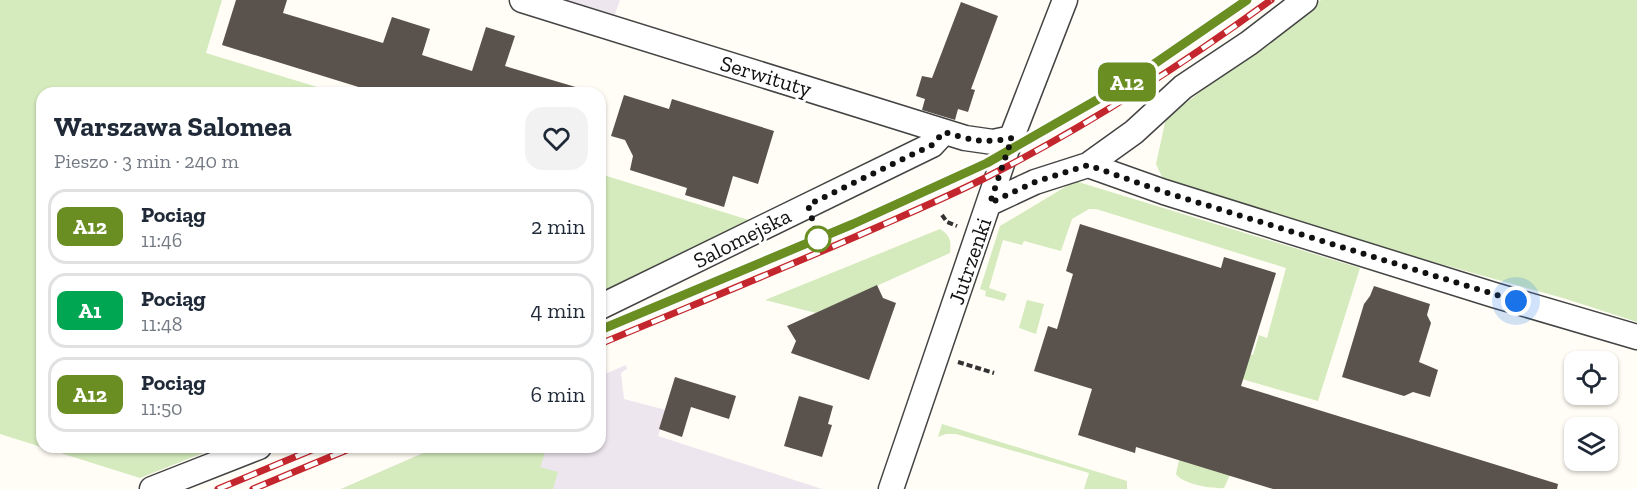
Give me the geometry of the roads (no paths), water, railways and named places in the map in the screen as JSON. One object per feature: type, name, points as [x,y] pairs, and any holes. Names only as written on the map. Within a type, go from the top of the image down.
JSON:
[{"type":"street","name":"Serwituty","points":[[522,0],[944,132],[993,142],[1012,138]]},
{"type":"street","name":"Jutrzenki","points":[[891,489],[1012,138],[1065,0]]},
{"type":"street","points":[[990,203],[1035,182],[1088,165],[1134,132],[1183,87],[1249,43],[1305,0]]},
{"type":"street","name":"Salomejska","points":[[606,304],[932,145],[944,132]]},
{"type":"street","points":[[1088,165],[1175,195],[1494,295],[1637,337]]},
{"type":"street","points":[[152,489],[244,453]]},
{"type":"railway","points":[[606,327],[853,224],[987,163],[1128,82],[1247,0]]},
{"type":"railway","points":[[606,341],[845,241],[983,179],[1058,139],[1130,96],[1271,0]]},
{"type":"railway","points":[[218,489],[305,453]]},
{"type":"railway","points":[[253,489],[340,453]]},
{"type":"train","name":"A12","points":[[606,327],[853,224],[987,163],[1128,82],[1247,0]]}]
